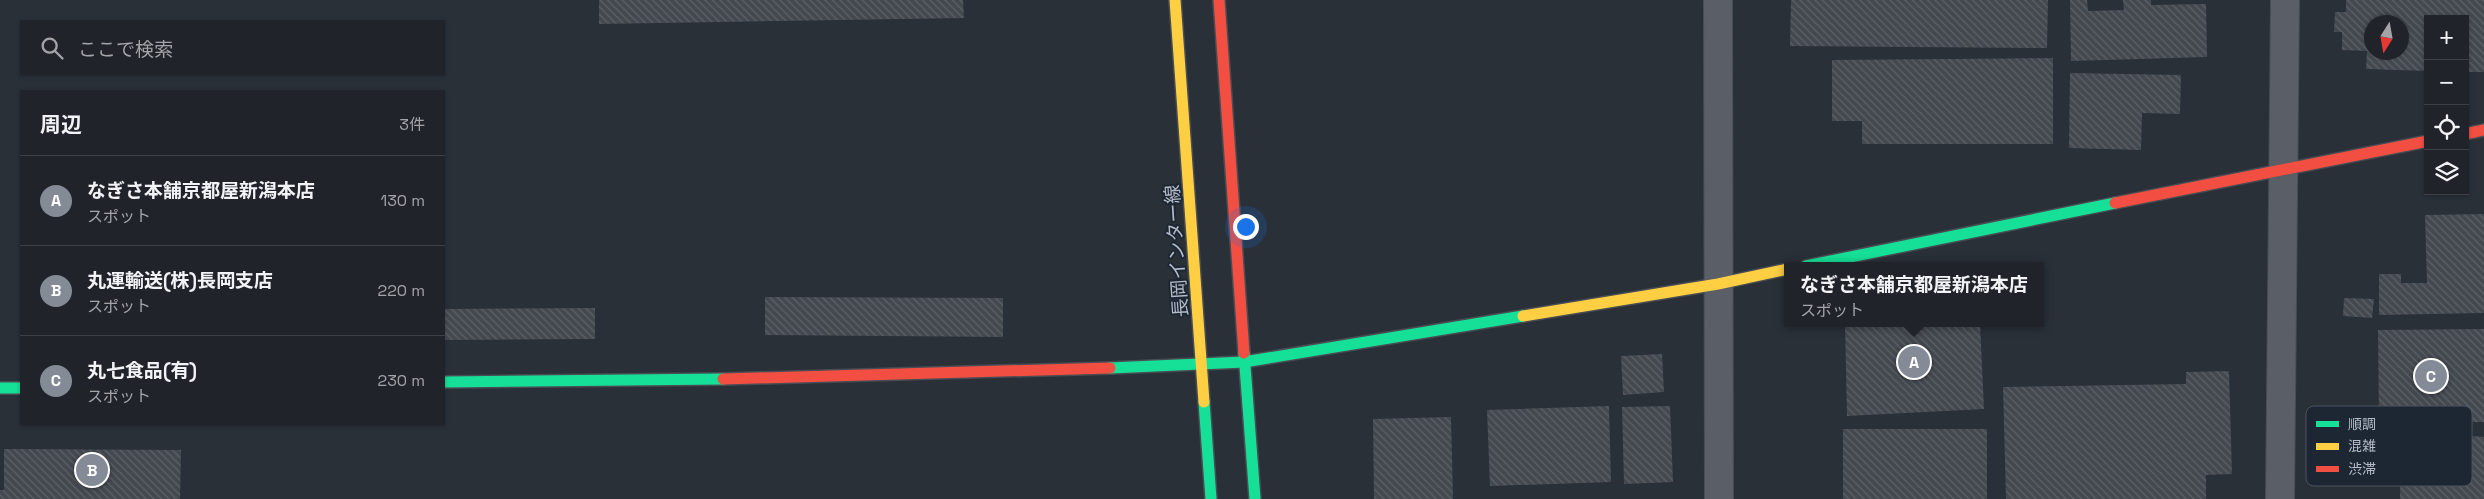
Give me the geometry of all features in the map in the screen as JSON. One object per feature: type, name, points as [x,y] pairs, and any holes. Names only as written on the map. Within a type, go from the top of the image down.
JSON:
[{"type":"street","name":"長岡インター線","points":[[1175,0],[1211,499]]},
{"type":"street","points":[[1219,0],[1254,499]]},
{"type":"street","points":[[1718,0],[1719,499]]},
{"type":"street","points":[[2280,499],[2286,0]]},
{"type":"street","points":[[2469,133],[2484,130]]},
{"type":"street","points":[[1826,262],[2284,168],[2424,142]]},
{"type":"street","points":[[445,382],[666,380],[1071,370],[1244,362],[1718,284],[1784,271]]},
{"type":"street","points":[[0,388],[20,388]]},
{"type":"building","points":[[599,0],[963,0],[964,18],[599,24]]},
{"type":"building","points":[[1791,0],[2048,0],[2047,48],[1790,46]]},
{"type":"building","points":[[2070,0],[2087,0],[2088,11],[2124,10],[2123,0],[2151,0],[2151,5],[2206,4],[2207,57],[2071,61]]},
{"type":"building","points":[[2346,0],[2484,0],[2484,72],[2469,72],[2469,15],[2424,15],[2424,71],[2366,69],[2366,60],[2409,60],[2409,15],[2364,15],[2364,51],[2342,50],[2342,32],[2334,32],[2335,12],[2346,12]]},
{"type":"building","points":[[2053,58],[2053,144],[1862,144],[1862,121],[1832,121],[1832,60]]},
{"type":"building","points":[[2070,73],[2181,75],[2180,114],[2142,113],[2141,150],[2069,148]]},
{"type":"building","points":[[2484,214],[2484,313],[2379,315],[2379,274],[2401,274],[2401,283],[2427,283],[2425,215]]},
{"type":"building","points":[[765,297],[1003,298],[1003,337],[765,335]]},
{"type":"building","points":[[2344,298],[2374,299],[2372,318],[2343,316]]},
{"type":"building","points":[[595,308],[595,339],[445,340],[445,309]]},
{"type":"building","points":[[1845,327],[1980,327],[1984,409],[1847,416]]},
{"type":"building","points":[[2484,329],[2484,422],[2472,422],[2472,406],[2379,406],[2378,330]]},
{"type":"building","points":[[1662,354],[1664,392],[1623,395],[1621,356]]},
{"type":"building","points":[[2229,371],[2232,474],[2206,475],[2206,499],[2006,499],[2003,387],[2186,384],[2186,372]]},
{"type":"building","points":[[1609,406],[1611,482],[1490,486],[1487,410]]},
{"type":"building","points":[[1670,406],[1673,482],[1624,484],[1622,407]]},
{"type":"building","points":[[1451,417],[1453,499],[1374,499],[1373,419]]},
{"type":"building","points":[[1843,429],[1987,429],[1987,499],[1843,499]]},
{"type":"building","points":[[2472,436],[2484,437],[2484,499],[2400,499],[2400,486],[2472,486]]},
{"type":"building","points":[[4,449],[181,450],[180,499],[0,499],[0,490],[4,490]]},
{"type":"traffic: fast","points":[[1826,262],[2115,203]]},
{"type":"traffic: fast","points":[[1110,368],[1244,362],[1523,316]]},
{"type":"traffic: fast","points":[[1244,353],[1255,499]]},
{"type":"traffic: fast","points":[[445,382],[723,379]]},
{"type":"traffic: fast","points":[[0,388],[20,388]]},
{"type":"traffic: fast","points":[[1204,402],[1211,499]]},
{"type":"traffic: slow","points":[[1175,0],[1204,402]]},
{"type":"traffic: slow","points":[[1523,316],[1718,284],[1784,270]]},
{"type":"traffic: jam","points":[[1219,0],[1244,353]]},
{"type":"traffic: jam","points":[[2469,133],[2484,130]]},
{"type":"traffic: jam","points":[[2115,203],[2424,142]]},
{"type":"traffic: jam","points":[[723,379],[1110,368]]},
{"type":"place","name":"なぎさ本舗京都屋新潟本店","points":[[1914,362]]},
{"type":"place","name":"丸七食品(有)","points":[[2431,376]]},
{"type":"place","name":"丸運輸送(株)長岡支店","points":[[92,470]]}]
